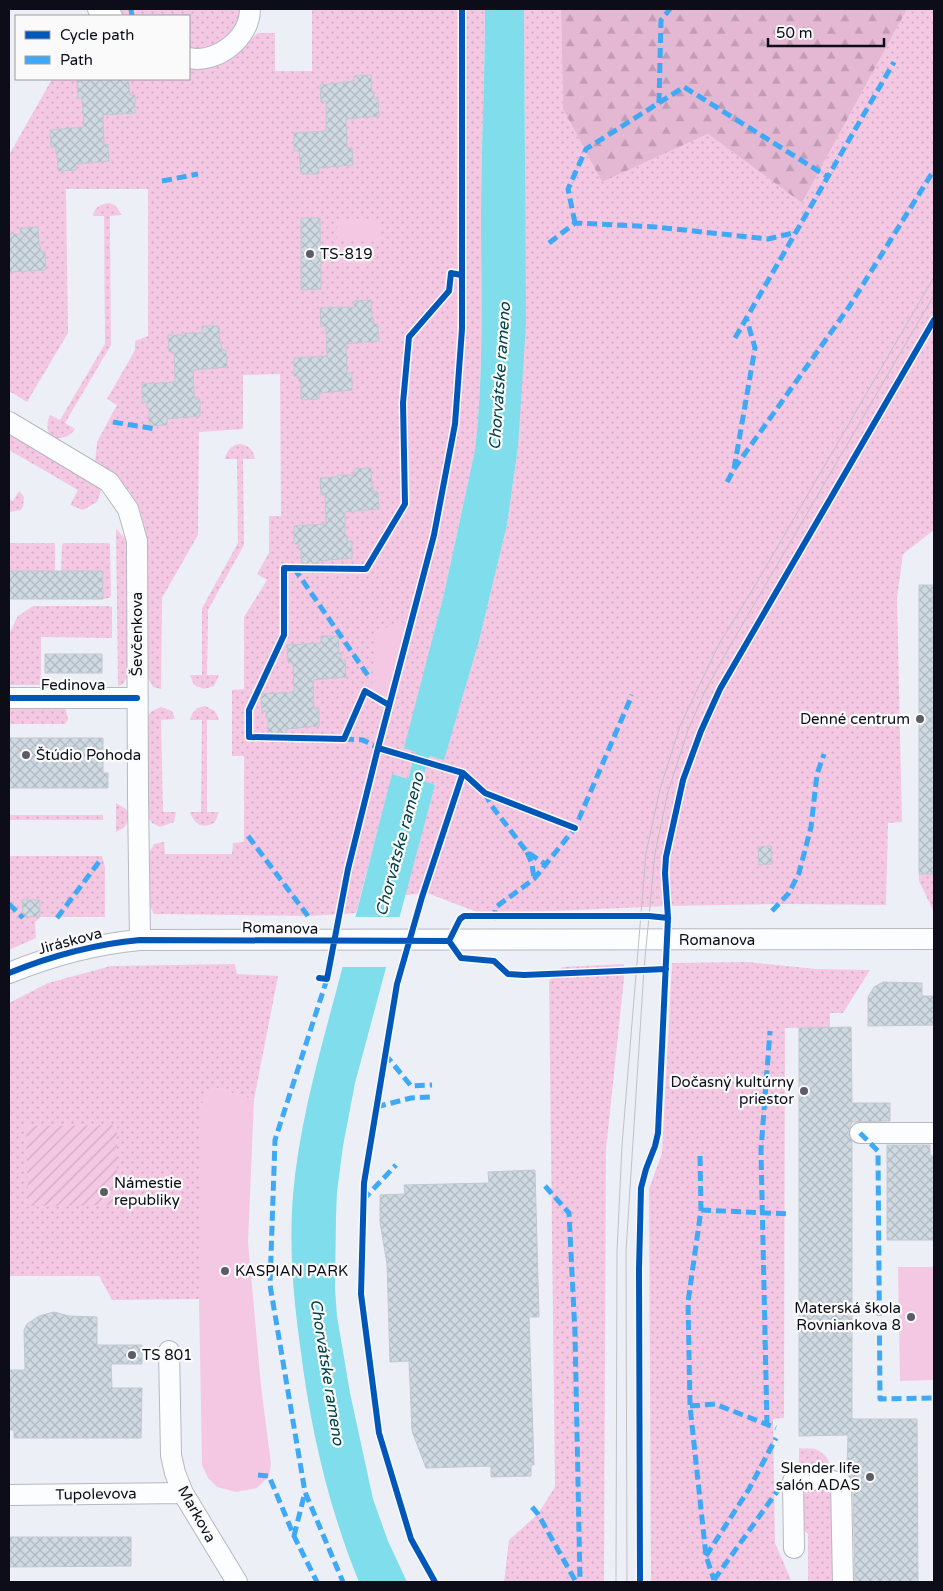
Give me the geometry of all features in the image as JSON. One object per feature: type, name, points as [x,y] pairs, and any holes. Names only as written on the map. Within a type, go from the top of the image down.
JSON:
[{"type":"street","points":[[98,9],[110,15]]},
{"type":"street","points":[[190,58],[196,60],[208,58],[226,50],[247,26],[250,11]]},
{"type":"street","name":"Ševčenkova","points":[[9,422],[109,482],[128,509],[137,541],[140,940]]},
{"type":"street","name":"Fedinova","points":[[9,698],[138,698]]},
{"type":"street","name":"Romanova","points":[[140,940],[934,939]]},
{"type":"street","name":"Jiráskova","points":[[9,973],[78,950],[140,940]]},
{"type":"street","points":[[860,1133],[934,1133]]},
{"type":"street","name":"Markova","points":[[169,1351],[171,1455],[183,1493],[237,1582]]},
{"type":"street","points":[[794,1548],[793,1481],[824,1479],[841,1483],[843,1582]]},
{"type":"street","name":"Tupolevova","points":[[9,1495],[183,1493]]},
{"type":"shaded area","points":[[110,9],[243,9],[231,36],[217,47],[190,52],[190,15],[121,15]]},
{"type":"shaded area","points":[[312,9],[485,9],[481,192],[481,363],[475,450],[444,594],[405,748],[415,752],[408,779],[392,775],[356,913],[310,916],[154,914],[148,902],[147,856],[154,844],[164,842],[165,854],[232,854],[233,843],[244,842],[244,756],[232,756],[232,690],[244,689],[244,617],[267,580],[257,574],[269,553],[269,516],[281,516],[280,374],[243,375],[243,429],[199,432],[198,535],[162,598],[161,689],[153,687],[146,674],[146,535],[140,510],[130,492],[117,476],[95,463],[97,442],[117,405],[107,399],[135,350],[135,341],[148,336],[148,189],[66,189],[68,333],[27,402],[9,391],[9,155],[51,80],[190,80],[190,66],[242,46],[258,33],[275,33],[275,71],[312,71]]},
{"type":"shaded area","points":[[524,9],[561,9],[563,109],[602,182],[708,134],[802,203],[907,9],[934,9],[934,530],[903,554],[897,598],[902,822],[888,823],[886,905],[669,906],[482,914],[427,893],[405,895],[435,785],[422,781],[430,756],[444,759],[479,641],[507,525],[518,447],[525,271]]},
{"type":"shaded area","points":[[109,203],[115,205],[122,215],[110,216],[111,345],[65,423],[75,429],[64,437],[51,438],[48,426],[50,415],[60,420],[105,344],[104,216],[93,216],[98,206]]},
{"type":"shaded area","points":[[337,219],[379,219],[379,240],[337,240]]},
{"type":"shaded area","points":[[337,249],[368,250],[368,264],[337,263]]},
{"type":"shaded area","points":[[9,431],[99,486],[101,491],[97,502],[83,510],[70,505],[78,490],[9,450]]},
{"type":"shaded area","points":[[239,444],[250,448],[255,459],[243,459],[244,545],[208,610],[207,675],[219,675],[214,686],[204,689],[194,685],[190,675],[202,675],[202,608],[238,543],[237,459],[225,459],[230,449]]},
{"type":"shaded area","points":[[19,491],[24,497],[23,507],[21,510],[9,512],[9,499],[13,501]]},
{"type":"shaded area","points":[[116,529],[128,543],[128,676],[123,684],[118,686]]},
{"type":"shaded area","points":[[9,543],[54,543],[55,571],[9,571]]},
{"type":"shaded area","points":[[64,543],[110,544],[111,596],[109,598],[103,599],[102,571],[61,571],[62,545]]},
{"type":"shaded area","points":[[33,606],[112,607],[112,638],[41,637],[41,685],[9,685],[10,632],[18,616]]},
{"type":"shaded area","points":[[398,622],[402,622],[406,627],[388,696],[382,697],[374,692],[372,688],[375,637],[379,632]]},
{"type":"shaded area","points":[[9,706],[63,707],[66,710],[68,720],[65,724],[9,724]]},
{"type":"shaded area","points":[[205,706],[215,711],[219,720],[207,720],[207,812],[219,812],[215,822],[203,826],[194,820],[190,812],[201,812],[202,720],[190,720],[195,710]]},
{"type":"shaded area","points":[[161,707],[172,711],[175,719],[161,720],[163,812],[176,812],[174,822],[160,827],[152,823],[147,815],[145,719],[152,711]]},
{"type":"shaded area","points":[[116,803],[126,809],[129,818],[125,827],[116,832]]},
{"type":"shaded area","points":[[9,815],[103,815],[103,820],[9,820]]},
{"type":"shaded area","points":[[9,856],[102,856],[105,867],[105,917],[41,917],[35,922],[36,938],[9,950]]},
{"type":"shaded area","points":[[919,874],[934,874],[934,912],[919,881]]},
{"type":"shaded area","points":[[748,962],[816,969],[870,970],[843,1013],[830,1013],[830,1027],[785,1028],[784,1418],[773,1419],[775,1543],[791,1580],[651,1582],[649,1189],[662,1153],[672,963]]},
{"type":"shaded area","name":"Námestie republiky","points":[[235,964],[237,974],[278,976],[254,1100],[214,1087],[199,1108],[199,1299],[112,1300],[99,1276],[9,1276],[9,1003],[48,983],[111,966]]},
{"type":"shaded area","points":[[624,964],[606,1150],[604,1582],[504,1582],[509,1540],[538,1514],[555,1487],[549,981],[562,967]]},
{"type":"shaded area","name":"KASPIAN PARK","points":[[214,1087],[254,1100],[248,1242],[261,1386],[271,1464],[269,1476],[257,1488],[236,1492],[217,1487],[208,1478],[202,1465],[199,1299],[199,1108]]},
{"type":"shaded area","points":[[117,1125],[117,1205],[28,1206],[26,1126]]},
{"type":"shaded area","points":[[898,1267],[934,1267],[934,1380],[900,1381]]},
{"type":"shaded area","points":[[799,1448],[815,1449],[827,1458],[829,1464],[824,1470],[799,1475]]},
{"type":"shaded area","points":[[803,1488],[824,1489],[834,1495],[835,1582],[808,1582],[808,1534],[799,1525]]},
{"type":"green space","points":[[561,9],[907,9],[802,203],[708,134],[602,182],[563,109]]},
{"type":"water","name":"Chorvátske rameno","points":[[485,9],[524,9],[526,324],[518,447],[507,525],[479,641],[444,760],[430,756],[422,780],[435,785],[355,1083],[343,1146],[336,1217],[335,1289],[337,1316],[350,1393],[373,1499],[388,1541],[407,1582],[359,1582],[329,1495],[309,1406],[294,1289],[291,1233],[293,1195],[310,1093],[392,774],[408,779],[415,752],[404,748],[444,594],[475,450],[481,363],[481,192]]},
{"type":"pier","points":[[353,917],[402,917],[389,967],[340,967]]},
{"type":"building","points":[[371,75],[374,99],[378,99],[379,116],[346,119],[347,148],[352,148],[353,165],[319,168],[319,174],[301,174],[299,151],[294,151],[294,133],[326,131],[326,101],[321,102],[320,85],[354,81],[354,76]]},
{"type":"building","points":[[128,80],[130,95],[135,95],[135,113],[103,115],[104,145],[108,144],[109,161],[76,164],[76,170],[58,171],[56,147],[51,147],[50,130],[84,127],[82,98],[78,98],[77,81]]},
{"type":"building","name":"TS-819","points":[[301,218],[320,218],[321,289],[301,290]]},
{"type":"building","points":[[38,227],[39,245],[41,252],[45,252],[46,270],[9,272],[9,234],[21,234],[20,228]]},
{"type":"building","points":[[371,300],[372,318],[374,324],[378,324],[379,341],[346,344],[347,373],[352,373],[352,390],[319,393],[319,399],[301,400],[301,382],[299,382],[299,376],[294,376],[294,358],[327,356],[326,326],[321,327],[320,308],[354,307],[354,301]]},
{"type":"building","points":[[202,326],[219,326],[220,344],[222,350],[226,350],[227,367],[193,370],[195,399],[200,399],[200,416],[167,419],[167,425],[149,426],[149,408],[147,408],[147,402],[142,402],[142,384],[175,382],[174,352],[169,352],[168,335],[202,333]]},
{"type":"building","points":[[371,468],[373,492],[378,492],[379,509],[345,512],[345,535],[347,535],[347,541],[352,541],[352,558],[318,561],[318,567],[301,568],[301,550],[299,550],[299,544],[294,544],[294,526],[326,524],[325,495],[321,495],[320,478],[354,475],[354,469]]},
{"type":"building","points":[[9,571],[102,571],[103,599],[9,599]]},
{"type":"building","points":[[919,585],[934,585],[934,874],[919,874]]},
{"type":"building","points":[[321,636],[338,636],[339,654],[341,653],[341,660],[345,660],[346,677],[313,680],[314,709],[319,709],[319,726],[286,729],[286,735],[268,736],[268,718],[266,718],[266,711],[262,712],[261,694],[294,692],[293,662],[288,663],[287,645],[321,643]]},
{"type":"building","points":[[45,654],[102,654],[102,673],[45,673]]},
{"type":"building","points":[[9,738],[103,738],[103,773],[108,773],[108,788],[9,788]]},
{"type":"building","points":[[771,846],[772,864],[759,865],[758,847]]},
{"type":"building","points":[[22,900],[40,900],[40,916],[23,917]]},
{"type":"building","points":[[883,982],[922,983],[922,996],[934,996],[934,1025],[868,1026],[868,997],[874,987]]},
{"type":"building","points":[[851,1027],[852,1103],[890,1103],[890,1121],[852,1122],[848,1133],[852,1141],[852,1419],[917,1419],[918,1582],[855,1582],[853,1483],[847,1473],[848,1435],[799,1436],[799,1028]]},
{"type":"building","points":[[887,1145],[930,1145],[930,1156],[934,1156],[934,1240],[887,1240]]},
{"type":"building","points":[[535,1170],[539,1317],[529,1317],[534,1465],[531,1465],[531,1476],[491,1477],[491,1466],[426,1468],[412,1431],[409,1361],[390,1362],[387,1264],[380,1222],[380,1195],[405,1194],[404,1185],[489,1183],[488,1172]]},
{"type":"building","points":[[54,1312],[69,1316],[97,1317],[97,1345],[142,1345],[142,1364],[111,1364],[112,1388],[142,1388],[141,1438],[14,1438],[14,1430],[9,1430],[9,1370],[25,1370],[24,1330],[27,1324],[39,1316]]},
{"type":"building","points":[[9,1537],[131,1537],[131,1566],[9,1567]]},
{"type":"tram line","points":[[616,1582],[617,1251],[622,1145],[646,853],[660,789],[680,726],[719,644],[753,589],[934,277]]},
{"type":"tram line","points":[[627,1582],[626,1251],[644,969],[655,853],[668,792],[688,730],[705,691],[934,295]]},
{"type":"marked path","points":[[131,9],[132,15]]},
{"type":"marked path","points":[[659,103],[661,20],[670,9]]},
{"type":"marked path","points":[[735,338],[894,62]]},
{"type":"marked path","points":[[575,223],[568,189],[586,149],[684,87],[828,177]]},
{"type":"marked path","points":[[734,469],[849,307],[934,170]]},
{"type":"marked path","points":[[162,181],[198,174]]},
{"type":"marked path","points":[[549,243],[575,223],[656,227],[768,239],[797,232]]},
{"type":"marked path","points":[[727,482],[734,469],[755,348],[747,320]]},
{"type":"marked path","points":[[113,422],[156,429]]},
{"type":"marked path","points":[[294,568],[369,677]]},
{"type":"marked path","points":[[493,920],[496,907],[534,879],[575,828],[632,695]]},
{"type":"marked path","points":[[344,739],[363,740],[378,748]]},
{"type":"marked path","points":[[772,911],[789,893],[799,873],[811,827],[817,774],[824,754]]},
{"type":"marked path","points":[[485,793],[491,805],[527,852],[545,864]]},
{"type":"marked path","points":[[248,836],[311,920]]},
{"type":"marked path","points":[[527,852],[532,864],[534,879]]},
{"type":"marked path","points":[[57,918],[101,859]]},
{"type":"marked path","points":[[9,904],[23,918]]},
{"type":"marked path","points":[[327,979],[275,1140],[270,1285],[305,1492],[343,1582]]},
{"type":"marked path","points":[[767,1425],[761,1150],[770,1031]]},
{"type":"marked path","points":[[385,1054],[411,1086],[432,1085]]},
{"type":"marked path","points":[[376,1107],[411,1098],[432,1097]]},
{"type":"marked path","points":[[860,1133],[878,1151],[880,1399],[932,1398],[934,1400]]},
{"type":"marked path","points":[[700,1156],[701,1210],[688,1302],[690,1406],[706,1556],[714,1580]]},
{"type":"marked path","points":[[363,1200],[396,1165]]},
{"type":"marked path","points":[[545,1186],[569,1213],[575,1333],[580,1582]]},
{"type":"marked path","points":[[701,1210],[790,1214]]},
{"type":"marked path","points":[[690,1406],[715,1404],[776,1428]]},
{"type":"marked path","points":[[706,1556],[749,1489],[776,1438]]},
{"type":"marked path","points":[[258,1475],[269,1476],[294,1536],[317,1582]]},
{"type":"marked path","points":[[714,1580],[778,1490]]},
{"type":"marked path","points":[[294,1536],[305,1492]]},
{"type":"marked path","points":[[532,1507],[538,1514],[576,1582]]},
{"type":"cycle path","points":[[462,9],[462,329],[455,424],[434,535],[378,748],[463,773],[485,793],[575,828]]},
{"type":"cycle path","points":[[389,705],[365,691],[344,739],[249,737],[249,710],[284,635],[284,568],[366,569],[405,504],[403,403],[409,337],[449,291],[451,273],[461,275]]},
{"type":"cycle path","points":[[640,1582],[639,1269],[641,1188],[658,1133],[668,918],[665,873],[666,857],[683,780],[701,731],[720,689],[934,320]]},
{"type":"cycle path","points":[[9,698],[137,698]]},
{"type":"cycle path","points":[[319,978],[327,979],[348,869],[378,748]]},
{"type":"cycle path","points":[[435,1582],[411,1539],[379,1433],[361,1294],[364,1183],[397,984],[422,897],[463,773]]},
{"type":"cycle path","points":[[449,941],[460,919],[464,916],[649,916],[668,918]]},
{"type":"cycle path","points":[[9,973],[73,952],[106,944],[140,940],[449,941]]},
{"type":"cycle path","points":[[449,941],[461,958],[494,961],[508,974],[524,975],[666,969]]},
{"type":"place","name":"TS-819","points":[[310,254]]},
{"type":"place","name":"Denné centrum","points":[[920,719]]},
{"type":"place","name":"Štúdio Pohoda","points":[[26,755]]},
{"type":"place","name":"Dočasný kultúrny priestor","points":[[804,1091]]},
{"type":"place","name":"Námestie republiky","points":[[104,1192]]},
{"type":"place","name":"KASPIAN PARK","points":[[225,1271]]},
{"type":"place","name":"Materská škola Rovniankova 8","points":[[911,1317]]},
{"type":"place","name":"TS 801","points":[[132,1355]]},
{"type":"place","name":"Slender life salón ADAS","points":[[870,1477]]}]
